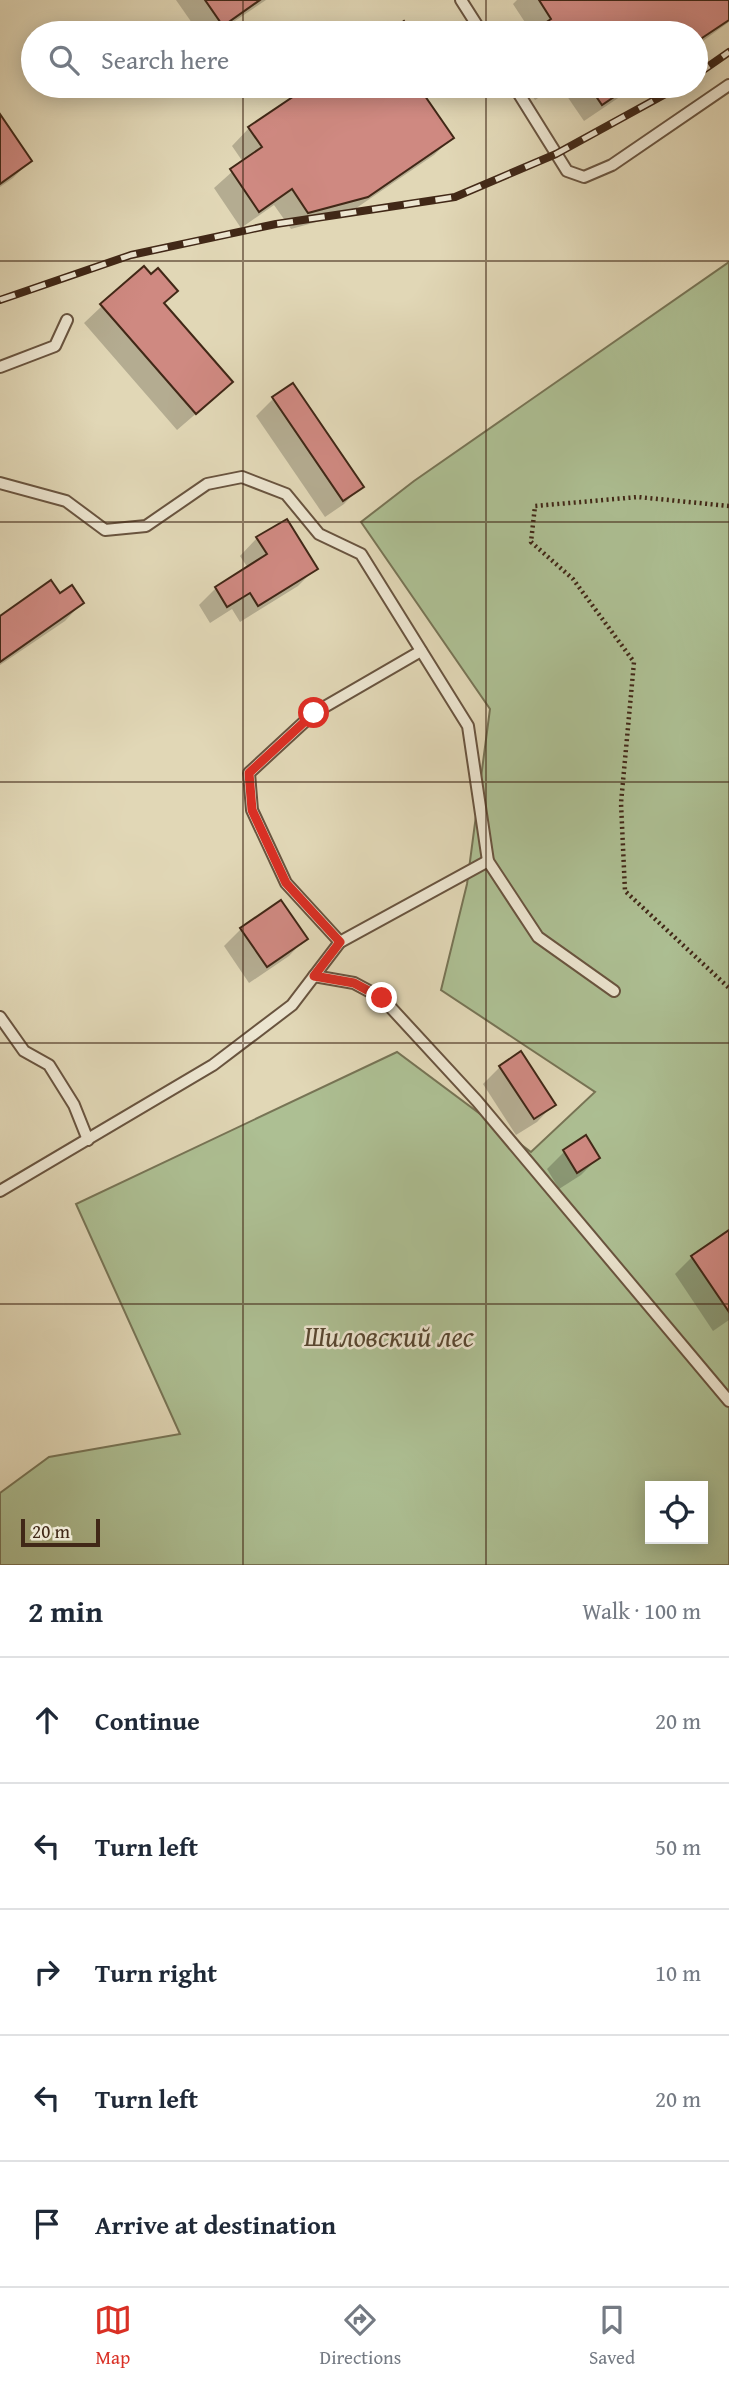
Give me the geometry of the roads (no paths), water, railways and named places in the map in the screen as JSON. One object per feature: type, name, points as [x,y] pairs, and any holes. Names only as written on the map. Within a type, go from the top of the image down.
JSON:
[{"type":"lane","points":[[461,0],[474,21]]},
{"type":"lane","points":[[521,98],[567,171],[584,177],[612,165],[729,85]]},
{"type":"lane","points":[[0,368],[55,346],[66,320]]},
{"type":"lane","points":[[0,483],[66,501],[105,530],[146,526],[207,484],[242,477],[286,494],[319,534],[361,554],[468,726],[488,861],[538,937],[614,991]]},
{"type":"lane","points":[[340,942],[286,883],[252,810],[249,773],[314,713],[421,651]]},
{"type":"lane","points":[[0,1191],[213,1065],[292,1005],[340,942],[488,861]]},
{"type":"lane","points":[[314,976],[354,983],[382,998],[485,1110],[729,1401]]},
{"type":"lane","points":[[0,1017],[24,1051],[49,1065],[74,1105],[88,1139]]},
{"type":"railway","points":[[708,67],[729,52]]},
{"type":"railway","points":[[0,300],[131,255],[276,224],[455,197],[556,154],[658,98]]},
{"type":"park label","name":"Шиловский лес","points":[[389,1335]]}]
